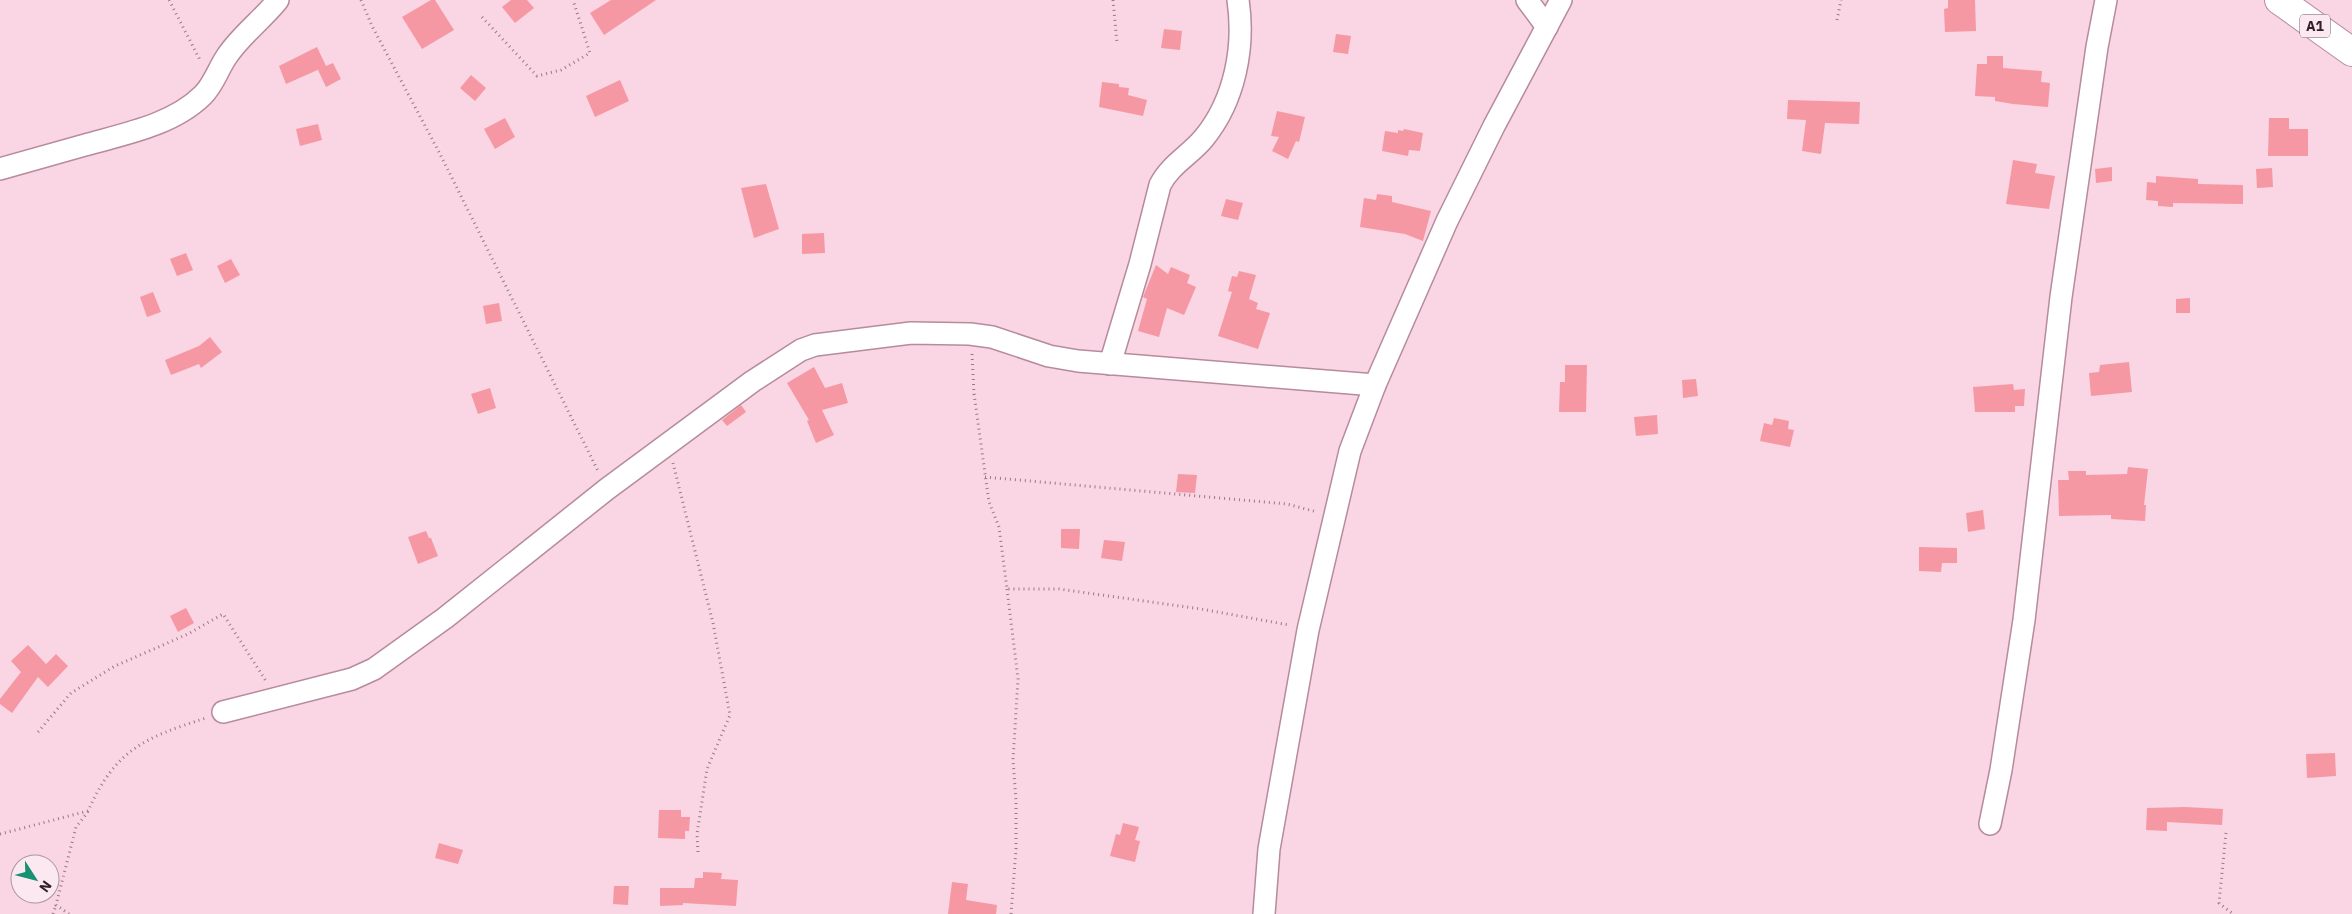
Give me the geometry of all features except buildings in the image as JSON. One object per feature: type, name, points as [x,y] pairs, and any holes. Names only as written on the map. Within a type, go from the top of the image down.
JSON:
[{"type":"highway","name":"A1","points":[[2293,4],[2352,52]]},
{"type":"street","points":[[0,169],[132,132],[167,119],[189,107],[204,95],[239,40],[278,0]]},
{"type":"street","points":[[1110,364],[1140,264],[1160,185],[1165,174],[1205,137],[1220,111],[1235,75],[1242,24],[1238,0]]},
{"type":"street","points":[[1528,0],[1547,27]]},
{"type":"street","points":[[1264,914],[1269,849],[1308,630],[1350,452],[1375,385],[1447,221],[1561,0]]},
{"type":"street","points":[[1990,824],[2002,770],[2024,620],[2061,298],[2097,47],[2106,0]]},
{"type":"street","points":[[223,712],[352,679],[374,669],[445,618],[668,443],[784,360],[815,345],[911,333],[970,334],[992,337],[1049,356],[1110,364],[1375,385]]},
{"type":"path","points":[[169,0],[212,84]]},
{"type":"path","points":[[361,0],[372,26],[462,198],[607,489]]},
{"type":"path","points":[[482,17],[537,76],[560,70],[590,53],[573,0]]},
{"type":"path","points":[[1113,0],[1117,44]]},
{"type":"path","points":[[1838,20],[1841,0]]},
{"type":"path","points":[[970,334],[974,394],[985,477],[989,502],[999,527],[1018,679],[1013,760],[1016,800],[1016,849],[1011,914]]},
{"type":"path","points":[[668,443],[713,623],[730,715],[707,769],[697,834],[698,852]]},
{"type":"path","points":[[985,477],[1287,504],[1334,517]]},
{"type":"path","points":[[1007,589],[1059,589],[1094,593],[1220,612],[1288,624],[1295,629],[1308,630]]},
{"type":"path","points":[[38,732],[71,693],[115,666],[188,634],[223,614],[278,698]]},
{"type":"path","points":[[53,914],[76,826],[88,811],[99,786],[129,750],[161,732],[223,712]]},
{"type":"path","points":[[0,834],[88,811]]},
{"type":"path","points":[[2226,832],[2218,904],[2233,914]]},
{"type":"path","points":[[56,905],[69,914]]}]
